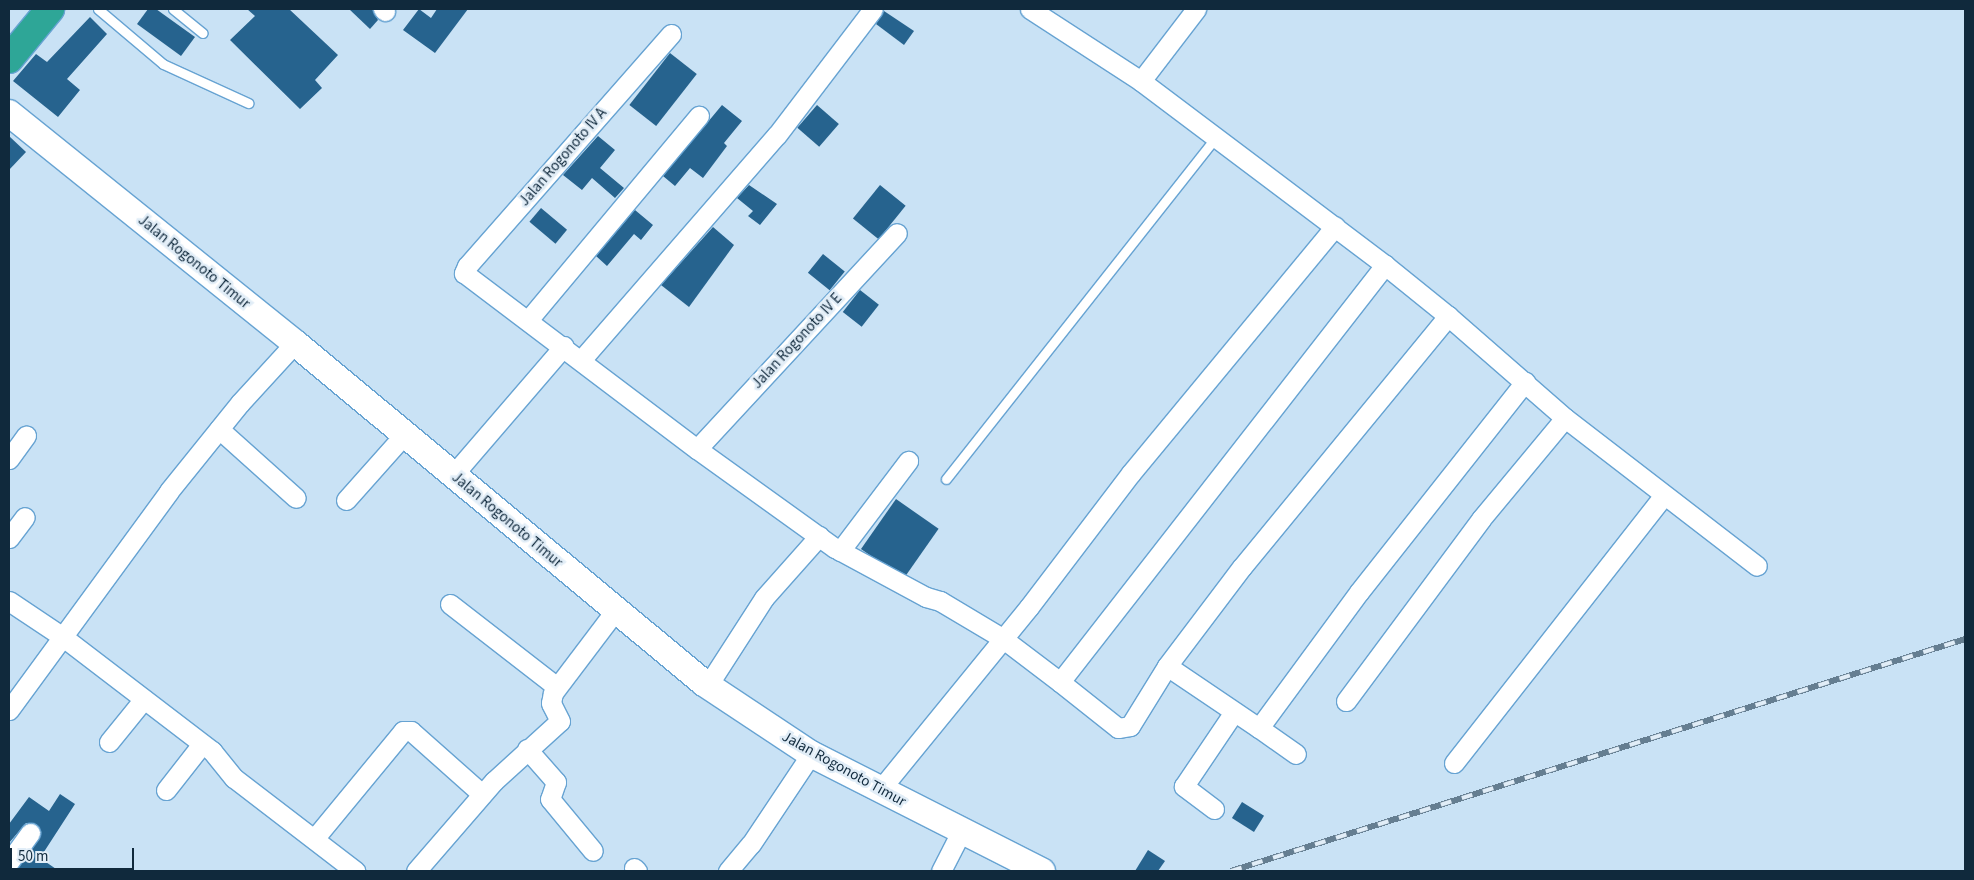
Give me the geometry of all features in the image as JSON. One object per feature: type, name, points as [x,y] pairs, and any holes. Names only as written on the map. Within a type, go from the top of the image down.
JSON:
[{"type":"highway","points":[[9,59],[50,9]]},
{"type":"main road","name":"Jalan Rogonoto Timur","points":[[9,113],[295,343],[615,611],[708,684],[811,754],[961,832],[1042,871]]},
{"type":"street","points":[[582,359],[777,135],[873,9]]},
{"type":"street","points":[[1030,9],[1141,81],[1335,226],[1448,316],[1565,418],[1757,566]]},
{"type":"street","points":[[1141,81],[1196,9]]},
{"type":"street","name":"Jalan Rogonoto IV A","points":[[529,319],[464,273],[467,266],[671,34]]},
{"type":"street","points":[[698,116],[529,319],[697,449],[819,536],[840,550],[926,597],[940,601],[1002,638],[1124,729],[1130,726],[1167,666],[1278,523],[1448,316]]},
{"type":"street","points":[[879,790],[1002,638],[1131,473],[1335,226]]},
{"type":"street","name":"Jalan Rogonoto IV E","points":[[697,449],[897,233]]},
{"type":"street","points":[[1060,682],[1385,266]]},
{"type":"street","points":[[9,710],[168,491],[219,428],[295,343]]},
{"type":"street","points":[[452,475],[564,346]]},
{"type":"street","points":[[1259,728],[1359,592],[1525,382]]},
{"type":"street","points":[[1346,701],[1481,519],[1565,418]]},
{"type":"street","points":[[219,428],[296,498]]},
{"type":"street","points":[[346,500],[404,435]]},
{"type":"street","points":[[9,459],[26,436]]},
{"type":"street","points":[[840,550],[908,461]]},
{"type":"street","points":[[1454,764],[1664,495]]},
{"type":"street","points":[[9,538],[25,517]]},
{"type":"street","points":[[708,684],[764,598],[819,536]]},
{"type":"street","points":[[9,601],[63,637],[212,751],[234,778],[354,871]]},
{"type":"street","points":[[450,604],[557,687]]},
{"type":"street","points":[[416,871],[482,794],[527,749],[560,721],[550,699],[615,611]]},
{"type":"street","points":[[1167,666],[1296,754]]},
{"type":"street","points":[[109,742],[144,699]]},
{"type":"street","points":[[1214,809],[1184,786],[1234,712]]},
{"type":"street","points":[[314,839],[403,731],[411,731],[482,794]]},
{"type":"street","points":[[166,790],[202,744]]},
{"type":"street","points":[[527,749],[556,782],[550,799],[593,851]]},
{"type":"street","points":[[728,871],[752,844],[811,754]]},
{"type":"street","points":[[941,871],[961,832]]},
{"type":"street","points":[[9,862],[30,833]]},
{"type":"lane","points":[[98,9],[163,64],[248,103]]},
{"type":"lane","points":[[173,9],[203,33]]},
{"type":"lane","points":[[946,480],[1216,137]]},
{"type":"building","points":[[148,9],[156,9],[195,37],[181,56],[137,24]]},
{"type":"building","points":[[247,9],[289,9],[338,55],[315,80],[322,88],[300,109],[230,40],[255,16]]},
{"type":"building","points":[[349,9],[372,9],[378,20],[370,29]]},
{"type":"building","points":[[419,9],[431,18],[437,9],[468,9],[435,53],[403,30]]},
{"type":"building","points":[[884,11],[914,31],[904,45],[876,24]]},
{"type":"building","points":[[90,17],[107,34],[67,79],[80,90],[58,117],[13,81],[36,54],[47,62]]},
{"type":"building","points":[[670,53],[697,74],[656,126],[629,105]]},
{"type":"building","points":[[722,105],[742,121],[724,143],[727,146],[703,178],[690,168],[675,186],[663,176]]},
{"type":"building","points":[[817,105],[839,124],[819,147],[797,128]]},
{"type":"building","points":[[9,136],[26,152],[9,170]]},
{"type":"building","points":[[598,136],[615,150],[600,168],[624,188],[615,198],[592,178],[582,190],[563,175]]},
{"type":"building","points":[[749,185],[777,204],[760,225],[748,216],[753,211],[737,198]]},
{"type":"building","points":[[880,185],[906,206],[879,239],[853,218]]},
{"type":"building","points":[[541,208],[567,230],[555,244],[529,222]]},
{"type":"building","points":[[635,210],[653,225],[641,240],[634,234],[607,266],[596,256]]},
{"type":"building","points":[[713,227],[734,245],[689,307],[661,285]]},
{"type":"building","points":[[823,254],[845,272],[830,290],[808,273]]},
{"type":"building","points":[[860,290],[879,305],[862,327],[843,312]]},
{"type":"building","points":[[896,499],[939,529],[904,579],[861,549]]},
{"type":"building","points":[[60,794],[75,804],[40,858],[59,871],[15,871],[41,834],[36,824],[26,823],[9,843],[9,824],[29,797],[49,811]]},
{"type":"building","points":[[1242,802],[1264,816],[1254,832],[1232,818]]},
{"type":"building","points":[[1148,850],[1165,861],[1158,871],[1135,871]]},
{"type":"railway","points":[[1231,871],[1965,639]]}]
